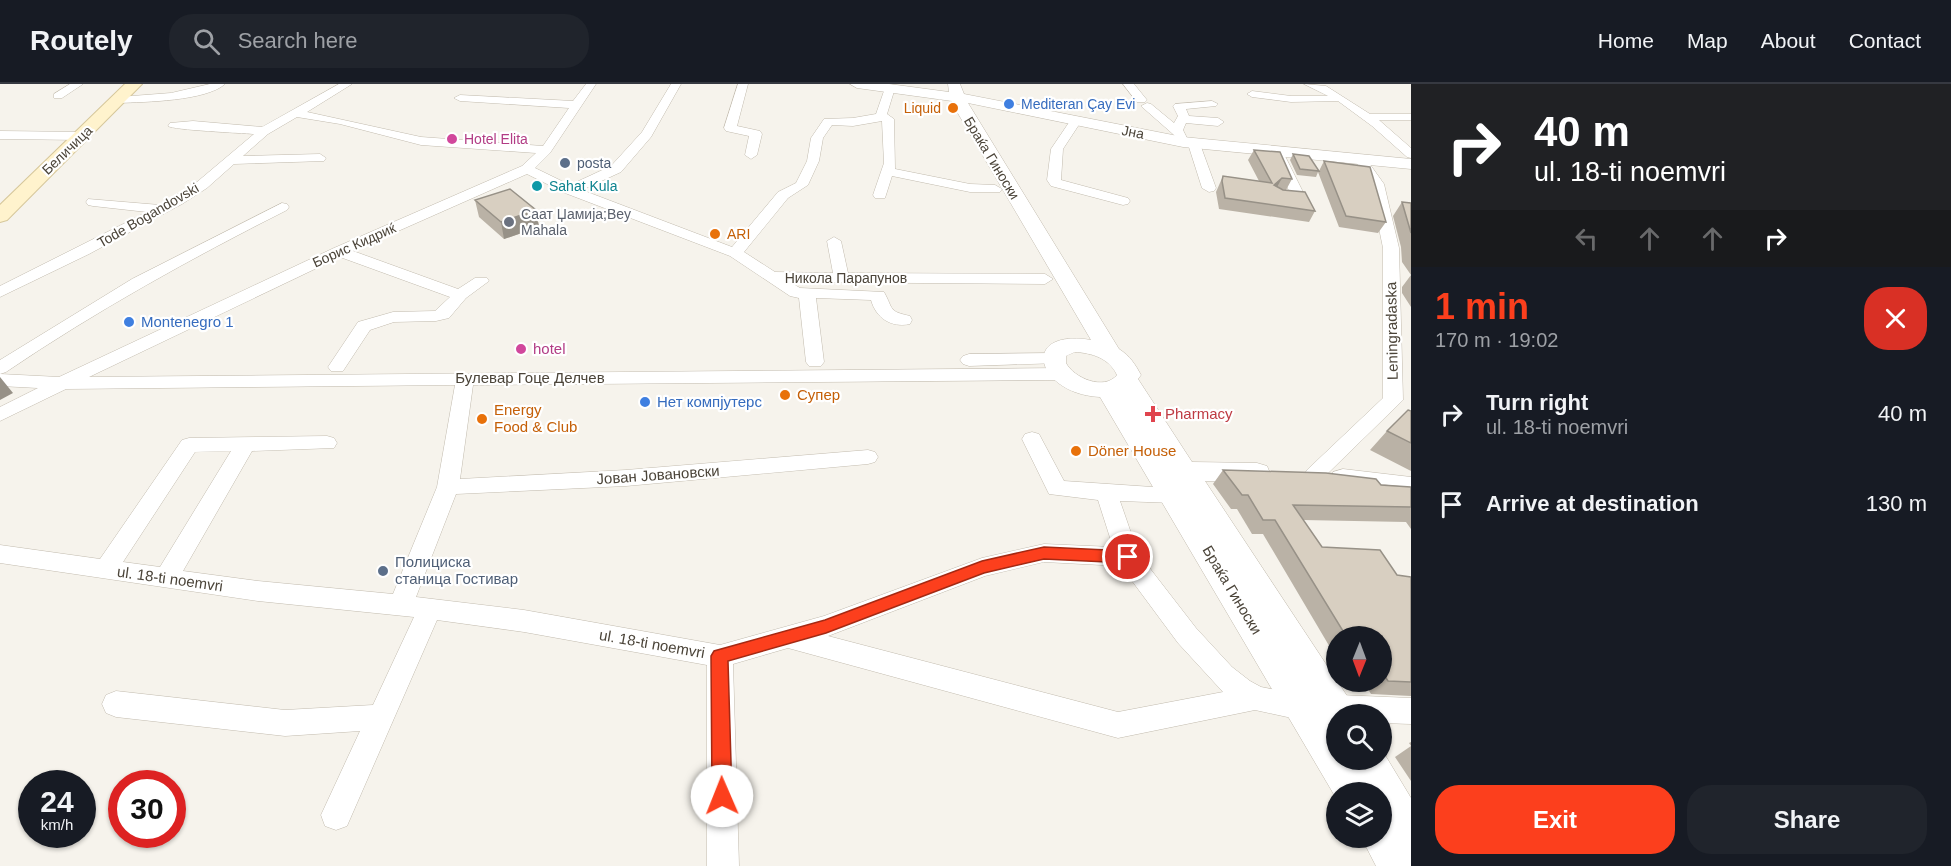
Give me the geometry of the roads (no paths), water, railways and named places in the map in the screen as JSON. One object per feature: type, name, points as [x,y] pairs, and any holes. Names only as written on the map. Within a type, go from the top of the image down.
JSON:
[{"type":"main road","name":"Беличица","points":[[0,216],[134,84]]},
{"type":"street","points":[[57,96],[78,84]]},
{"type":"street","points":[[119,100],[151,99],[185,94],[220,84]]},
{"type":"street","name":"Tode Bogandovski","points":[[0,292],[162,209],[202,185],[264,131],[347,84]]},
{"type":"street","name":"Борис Кидриќ","points":[[62,382],[339,251],[527,169],[546,150],[591,84]]},
{"type":"street","points":[[570,189],[616,169],[647,134],[676,84]]},
{"type":"street","points":[[743,84],[730,128],[756,134],[751,155]]},
{"type":"street","name":"Јна","points":[[857,84],[950,92],[1184,139],[1411,164]]},
{"type":"street","points":[[1128,84],[1144,103],[1184,139]]},
{"type":"street","points":[[1312,85],[1344,84]]},
{"type":"street","points":[[1312,85],[1340,99],[1366,117],[1411,154]]},
{"type":"street","points":[[881,116],[890,88]]},
{"type":"street","name":"Браќа Гиноски","points":[[950,92],[995,189],[1084,345]]},
{"type":"street","name":"Браќа Гиноски","points":[[950,92],[1110,353],[1126,367],[1129,375],[1117,386],[1348,782]]},
{"type":"street","points":[[1252,94],[1291,99],[1340,99]]},
{"type":"street","points":[[460,98],[576,105]]},
{"type":"street","points":[[1186,119],[1179,106],[1212,104]]},
{"type":"street","points":[[295,113],[340,121],[421,141],[546,150]]},
{"type":"street","points":[[735,253],[783,195],[801,185],[813,161],[817,138],[828,121],[853,122],[881,116],[888,119],[890,163],[880,195]]},
{"type":"street","points":[[1072,117],[1057,149],[1054,180],[1056,183],[1123,201]]},
{"type":"street","points":[[1366,117],[1411,117]]},
{"type":"street","points":[[1209,188],[1184,139],[1181,119],[1218,122]]},
{"type":"street","points":[[174,126],[193,125],[264,131]]},
{"type":"street","points":[[0,135],[82,136]]},
{"type":"street","points":[[1396,141],[1411,142]]},
{"type":"street","points":[[1277,151],[1299,198],[1277,195]]},
{"type":"street","points":[[230,160],[320,158]]},
{"type":"street","name":"Leningradaska","points":[[1294,474],[1393,400],[1391,248],[1377,184],[1360,159]]},
{"type":"street","name":"Никола Парапунов","points":[[527,169],[570,189],[735,253],[772,277],[1045,279]]},
{"type":"street","points":[[887,171],[970,188],[995,189]]},
{"type":"street","points":[[93,202],[162,209]]},
{"type":"street","points":[[0,368],[74,320],[187,255],[282,207]]},
{"type":"street","points":[[1383,208],[1402,210]]},
{"type":"street","points":[[834,241],[841,276]]},
{"type":"street","points":[[1391,248],[1411,250]]},
{"type":"street","points":[[339,251],[460,295]]},
{"type":"street","points":[[772,277],[796,292],[878,295],[883,312],[891,320],[904,320]]},
{"type":"street","points":[[336,367],[364,326],[393,317],[443,314],[460,295],[481,280]]},
{"type":"street","points":[[807,293],[815,362]]},
{"type":"street","points":[[1110,353],[1084,345],[1062,348],[1055,352],[1056,367],[1082,386],[1117,386]]},
{"type":"street","name":"Булевар Гоце Делчев","points":[[0,368],[85,370],[815,362],[1056,367]]},
{"type":"street","name":"Булевар Гоце Делчев","points":[[0,380],[62,382],[465,379],[1056,367]]},
{"type":"street","points":[[401,605],[448,487],[465,379]]},
{"type":"street","points":[[0,415],[62,382]]},
{"type":"street","points":[[1032,439],[1057,488],[1106,493],[1172,479],[1294,474],[1411,487]]},
{"type":"street","points":[[105,570],[189,445],[327,443]]},
{"type":"street","points":[[166,578],[244,444]]},
{"type":"street","name":"Јован Јовановски","points":[[448,487],[626,478],[868,457]]},
{"type":"street","name":"Браќа Гиноски","points":[[1172,479],[1332,704]]},
{"type":"street","points":[[1106,493],[1128,557],[1197,648],[1226,679],[1254,698]]},
{"type":"street","name":"ul. 18-ti noemvri","points":[[0,554],[258,591],[401,605],[524,621],[720,656],[826,626],[982,567],[1044,553],[1128,557]]},
{"type":"street","points":[[336,815],[430,609]]},
{"type":"street","points":[[788,637],[1119,725],[1254,698],[1326,710]]},
{"type":"street","points":[[720,656],[723,866]]},
{"type":"street","points":[[116,704],[285,723],[382,717]]},
{"type":"street","points":[[1392,711],[1411,711]]},
{"type":"street","points":[[1373,770],[1411,834]]},
{"type":"street","points":[[1387,848],[1398,866]]},
{"type":"place","name":"Mediteran Çay Evi","points":[[1009,104]]},
{"type":"place","name":"Liquid","points":[[953,108]]},
{"type":"place","name":"Hotel Elita","points":[[452,139]]},
{"type":"place","name":"posta","points":[[565,163]]},
{"type":"place","name":"Sahat Kula","points":[[537,186]]},
{"type":"place","name":"Саат Џамија;Bey Mahala","points":[[509,222]]},
{"type":"place","name":"ARI","points":[[715,234]]},
{"type":"place","name":"Montenegro 1","points":[[129,322]]},
{"type":"place","name":"hotel","points":[[521,349]]},
{"type":"place","name":"Супер","points":[[785,395]]},
{"type":"place","name":"Нет компјутерс","points":[[645,402]]},
{"type":"place","name":"Pharmacy","points":[[1153,414]]},
{"type":"place","name":"Energy Food & Club","points":[[482,419]]},
{"type":"place","name":"Döner House","points":[[1076,451]]},
{"type":"place","name":"Полициска станица Гостивар","points":[[383,571]]}]
